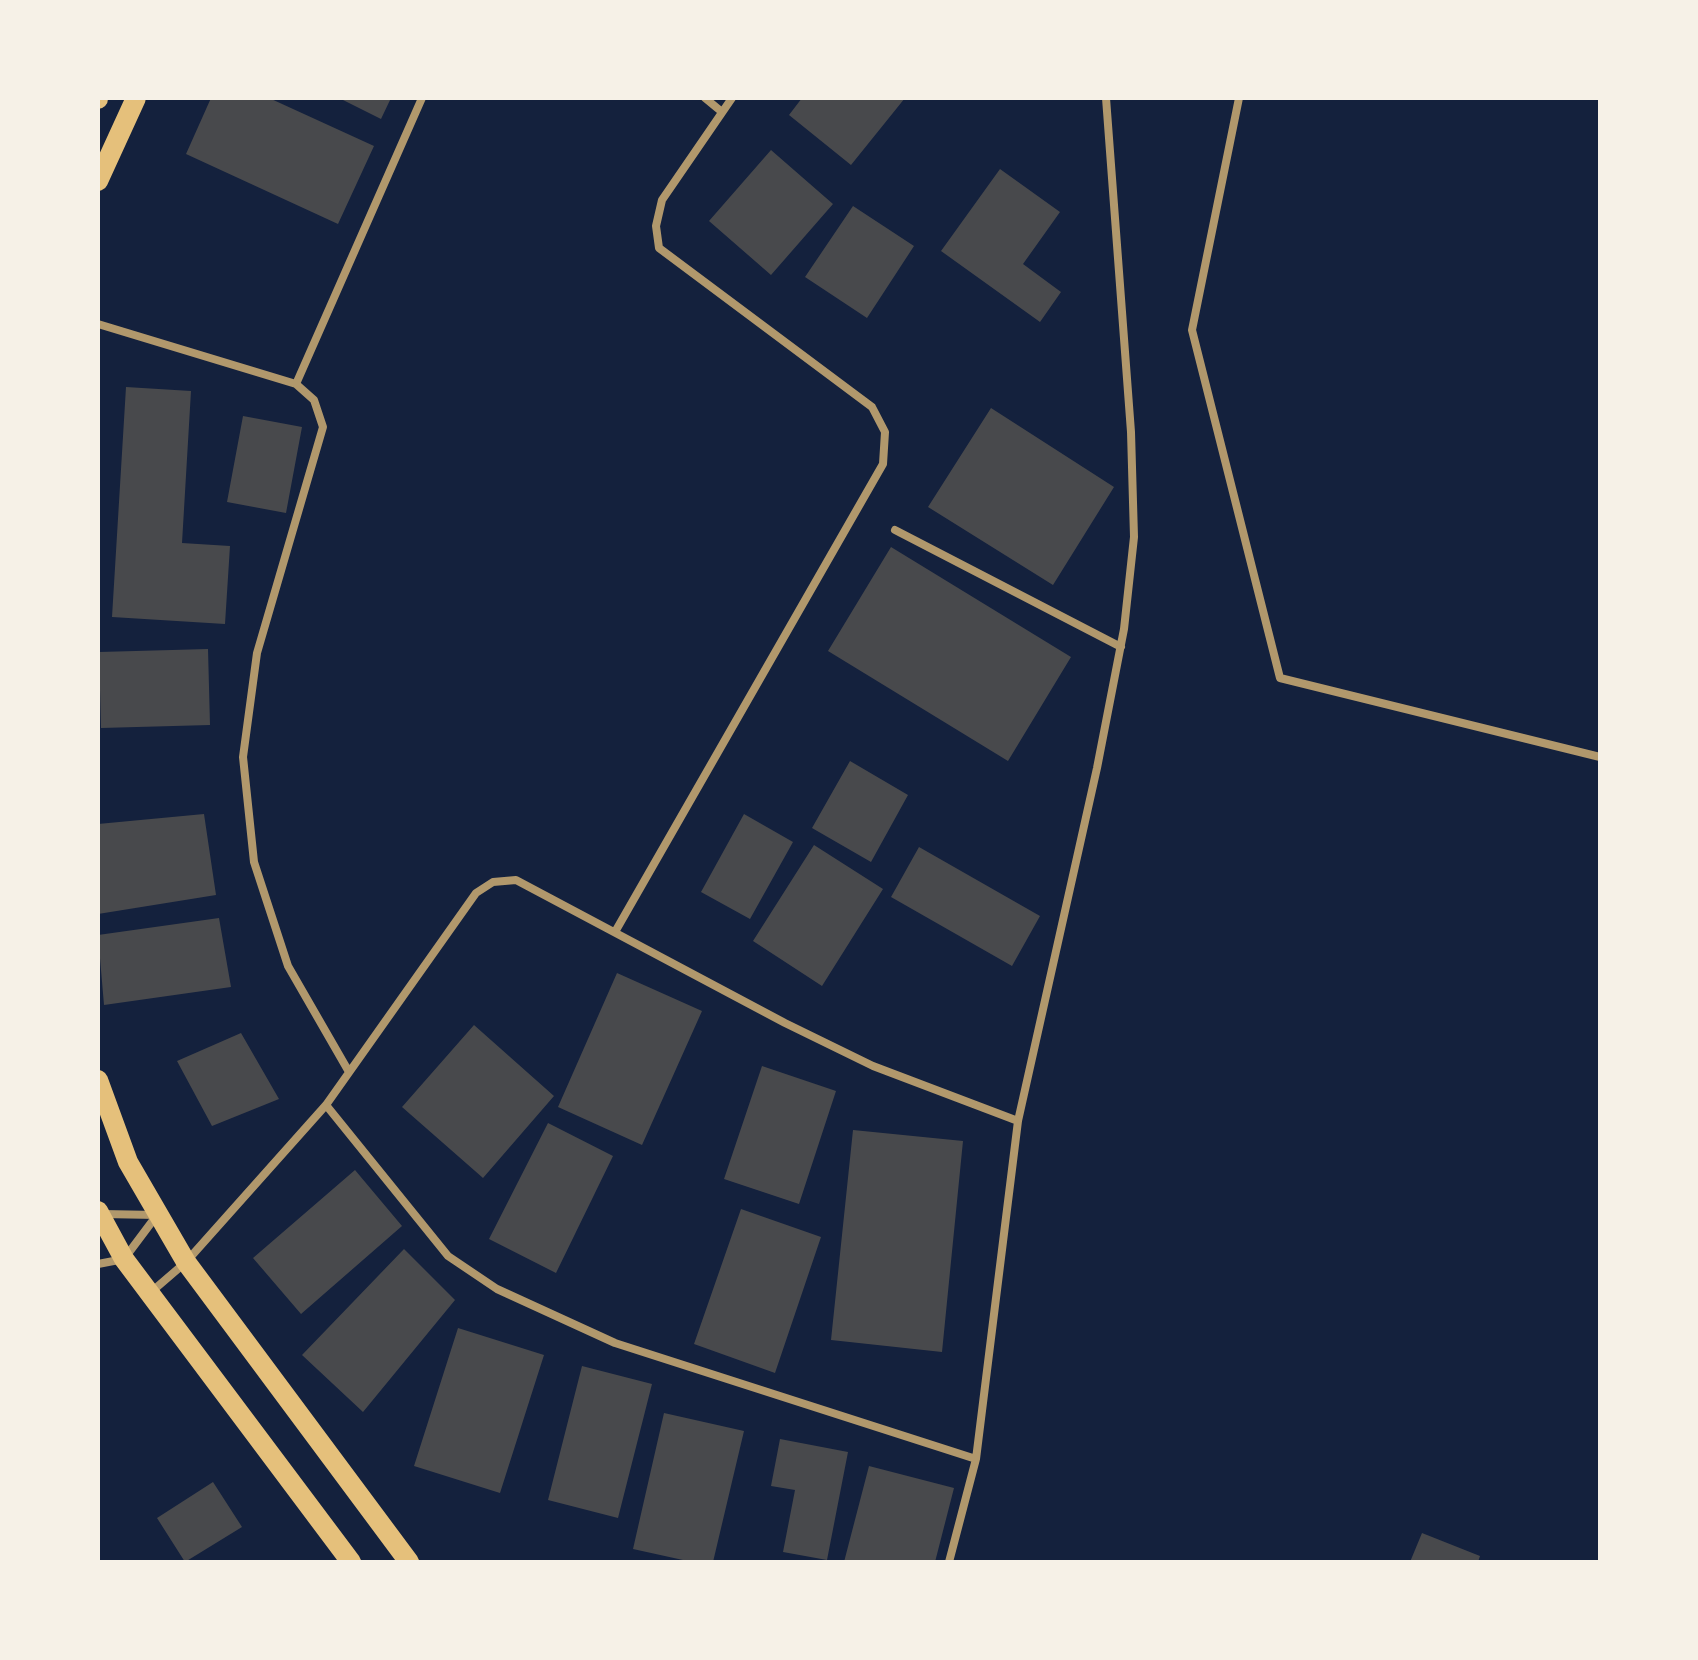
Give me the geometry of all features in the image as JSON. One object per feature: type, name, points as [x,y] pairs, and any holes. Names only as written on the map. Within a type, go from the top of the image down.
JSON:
[{"type":"main road","points":[[98,181],[136,98]]},
{"type":"main road","points":[[98,1080],[128,1162],[186,1262],[409,1562]]},
{"type":"main road","points":[[98,1213],[124,1259],[351,1562]]},
{"type":"street","points":[[296,384],[422,98]]},
{"type":"street","points":[[705,98],[722,112]]},
{"type":"street","points":[[615,932],[883,464],[885,432],[872,407],[659,248],[656,226],[662,200],[732,98]]},
{"type":"street","points":[[949,1562],[976,1459],[1018,1121],[1121,647],[1134,537],[1131,432],[1106,98]]},
{"type":"street","points":[[1239,98],[1192,330],[1280,678],[1600,757]]},
{"type":"street","points":[[98,324],[296,384],[314,400],[323,427],[257,653],[243,757],[254,862],[288,966],[349,1072]]},
{"type":"street","points":[[895,530],[1121,647]]},
{"type":"street","points":[[149,1293],[186,1262],[326,1105],[476,893],[493,882],[516,880],[785,1023],[873,1066],[1018,1121]]},
{"type":"street","points":[[326,1105],[448,1256],[497,1289],[615,1343],[976,1459]]},
{"type":"street","points":[[98,1213],[157,1215]]},
{"type":"street","points":[[98,1264],[124,1259],[157,1215]]},
{"type":"building","points":[[211,98],[269,98],[374,146],[338,224],[186,154]]},
{"type":"building","points":[[339,98],[391,98],[381,119]]},
{"type":"building","points":[[802,98],[905,98],[851,165],[789,115]]},
{"type":"building","points":[[771,150],[833,204],[771,275],[709,221]]},
{"type":"building","points":[[1000,169],[1060,212],[1023,264],[1061,292],[1040,322],[941,251]]},
{"type":"building","points":[[853,206],[914,246],[867,318],[805,277]]},
{"type":"building","points":[[126,387],[191,391],[182,543],[230,546],[225,624],[112,617]]},
{"type":"building","points":[[991,408],[1114,487],[1053,585],[928,507]]},
{"type":"building","points":[[243,416],[302,427],[286,513],[227,502]]},
{"type":"building","points":[[891,547],[1071,657],[1008,761],[828,651]]},
{"type":"building","points":[[208,649],[210,725],[101,728],[99,652]]},
{"type":"building","points":[[850,761],[908,795],[871,862],[812,828]]},
{"type":"building","points":[[204,814],[216,895],[98,914],[98,824]]},
{"type":"building","points":[[744,814],[793,842],[750,919],[701,892]]},
{"type":"building","points":[[814,845],[883,889],[822,986],[753,941]]},
{"type":"building","points":[[919,847],[1040,916],[1012,966],[891,897]]},
{"type":"building","points":[[219,918],[231,987],[104,1005],[98,935]]},
{"type":"building","points":[[617,973],[702,1011],[642,1145],[558,1107]]},
{"type":"building","points":[[474,1025],[554,1096],[483,1178],[402,1107]]},
{"type":"building","points":[[241,1033],[279,1099],[212,1126],[177,1061]]},
{"type":"building","points":[[762,1066],[836,1091],[799,1204],[724,1179]]},
{"type":"building","points":[[548,1123],[613,1156],[556,1273],[489,1239]]},
{"type":"building","points":[[853,1130],[963,1141],[942,1352],[831,1340]]},
{"type":"building","points":[[355,1170],[402,1226],[301,1314],[253,1258]]},
{"type":"building","points":[[741,1209],[821,1237],[775,1373],[694,1344]]},
{"type":"building","points":[[404,1249],[455,1300],[363,1412],[302,1355]]},
{"type":"building","points":[[458,1328],[544,1355],[500,1493],[414,1466]]},
{"type":"building","points":[[582,1366],[652,1384],[618,1518],[548,1500]]},
{"type":"building","points":[[664,1413],[744,1431],[713,1562],[692,1562],[633,1549]]},
{"type":"building","points":[[780,1439],[848,1452],[827,1560],[783,1552],[795,1490],[771,1486]]},
{"type":"building","points":[[869,1466],[954,1488],[935,1562],[844,1562]]},
{"type":"building","points":[[213,1482],[242,1527],[185,1562],[157,1518]]},
{"type":"building","points":[[1422,1533],[1480,1556],[1478,1562],[1410,1562]]}]
